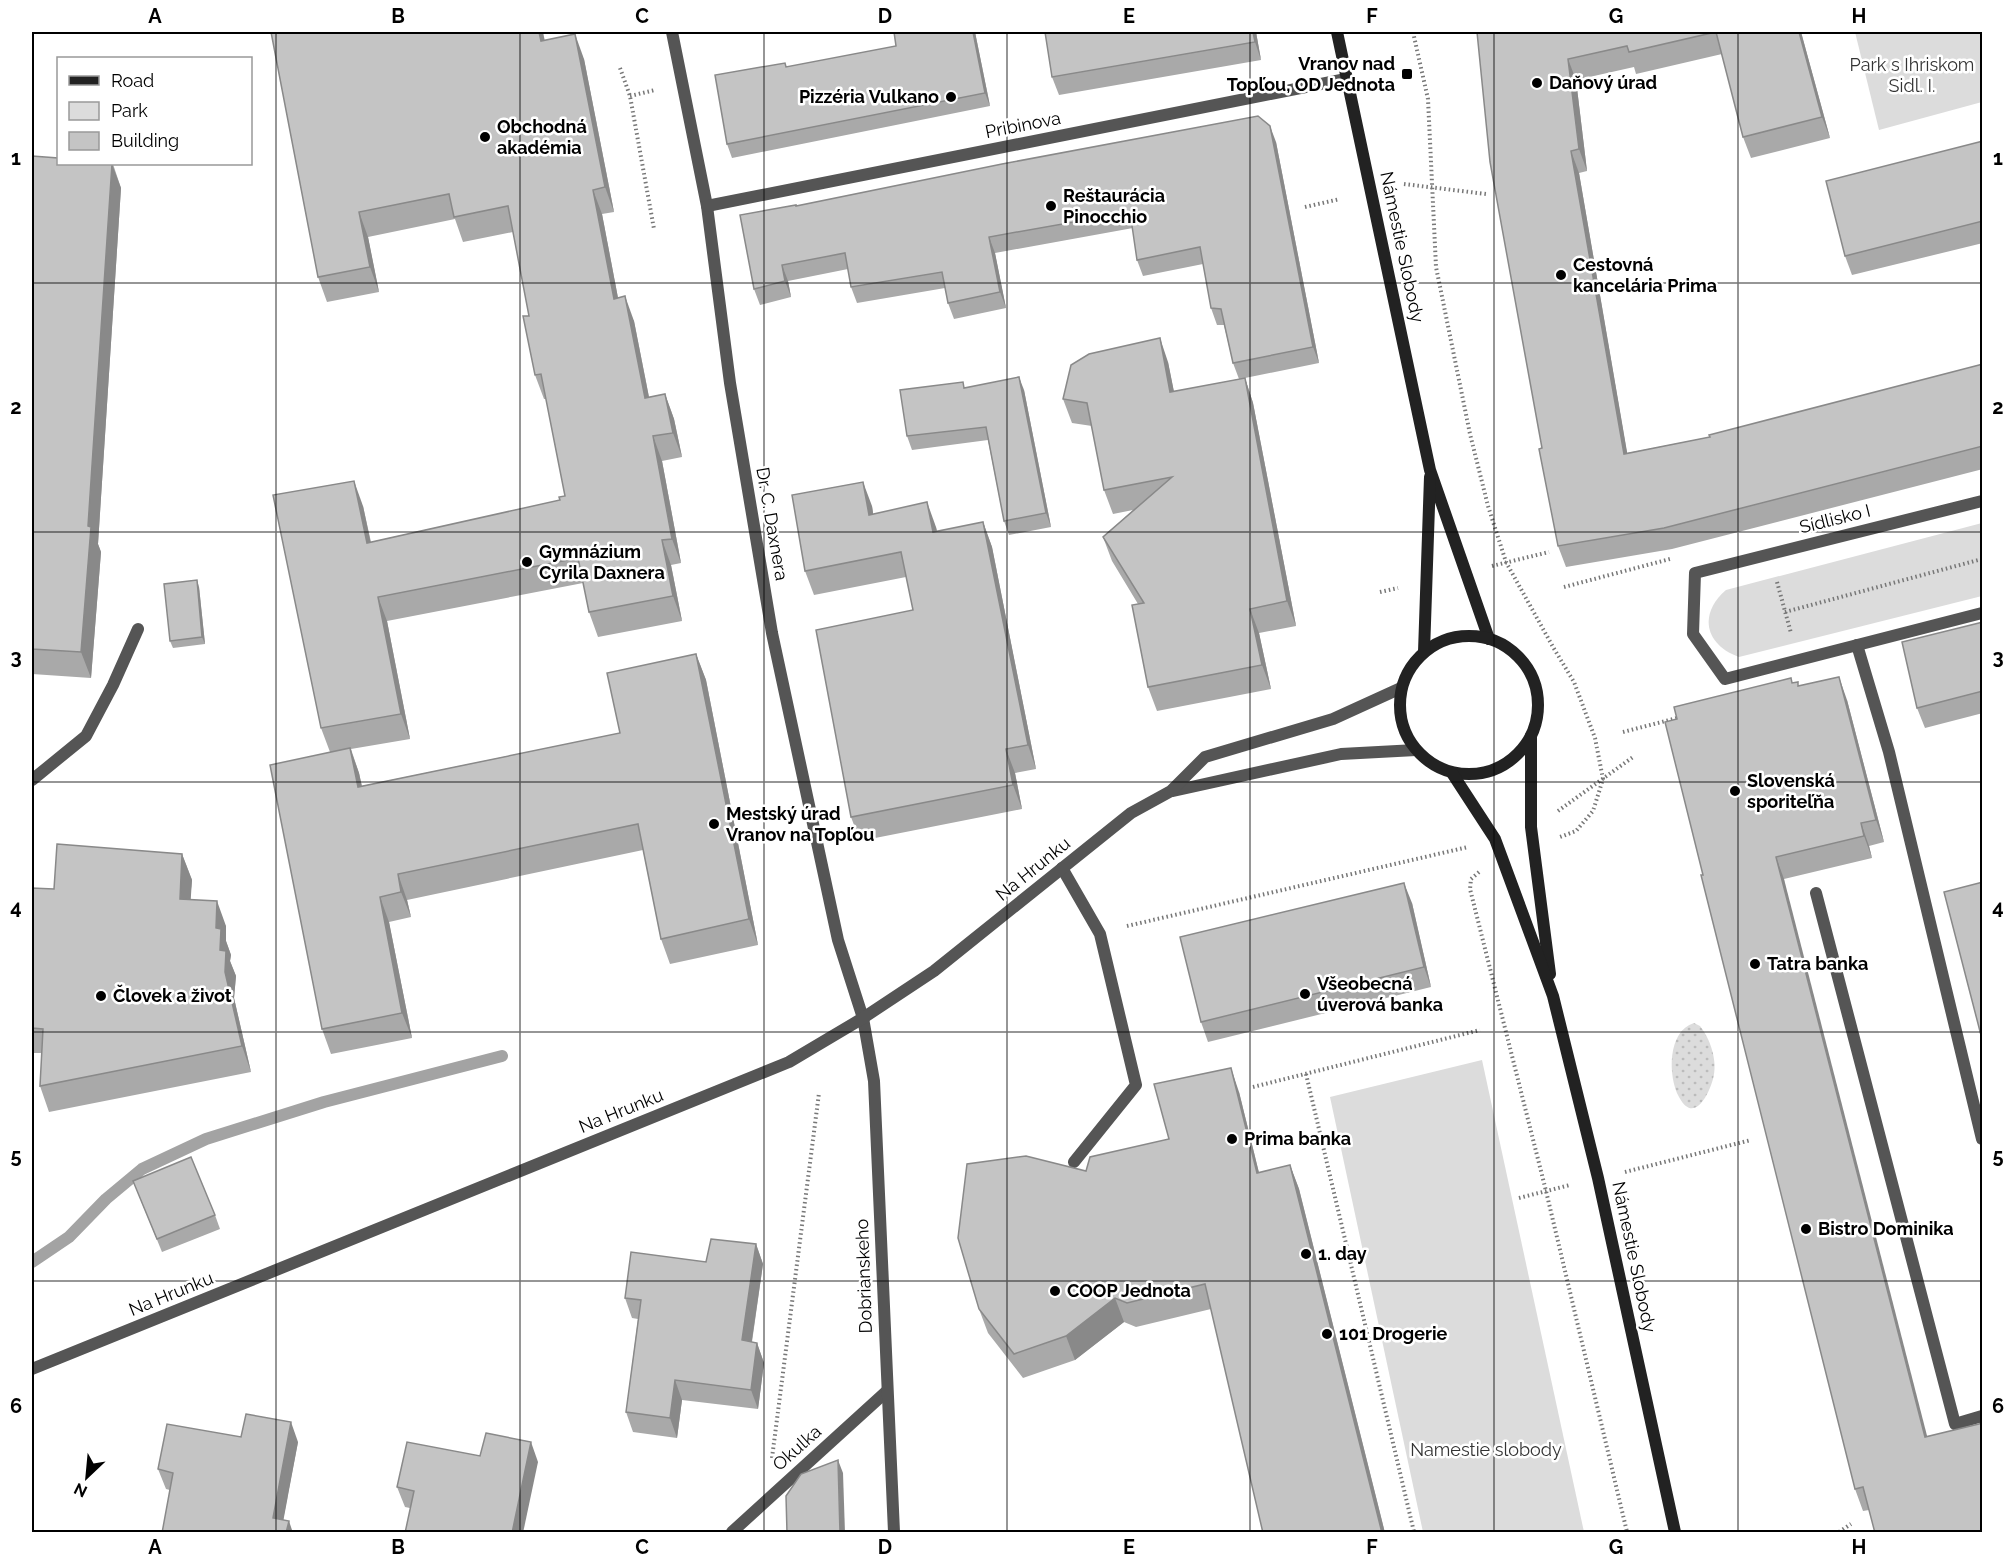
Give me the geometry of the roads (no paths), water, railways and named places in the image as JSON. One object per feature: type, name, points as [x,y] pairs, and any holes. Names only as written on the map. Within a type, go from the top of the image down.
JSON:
[{"type":"street","name":"Dr. C. Daxnera","points":[[672,32],[707,206],[730,383],[772,633],[838,940],[862,1018]]},
{"type":"street","name":"Námestie Slobody","points":[[1337,32],[1430,470],[1489,639]]},
{"type":"street","name":"Pribinova","points":[[707,206],[1346,79]]},
{"type":"street","name":"Námestie Slobody","points":[[1424,652],[1430,470]]},
{"type":"street","name":"Sídlisko I","points":[[1857,645],[1725,680],[1693,634],[1695,573],[1983,501]]},
{"type":"street","points":[[1983,613],[1857,645],[1888,752],[1983,1138]]},
{"type":"street","points":[[32,780],[86,736],[113,685],[138,629]]},
{"type":"street","points":[[1466,636],[1489,639],[1510,650],[1527,668],[1536,690],[1538,713],[1531,736],[1517,756],[1497,769],[1474,775],[1452,773],[1432,764],[1416,750],[1404,732],[1400,710],[1401,688],[1410,669],[1424,652],[1442,641],[1466,636]]},
{"type":"street","name":"Na Hrunku","points":[[32,1369],[789,1062],[934,971],[1131,813],[1171,791],[1205,757],[1333,719],[1401,688]]},
{"type":"street","name":"Námestie Slobody","points":[[1531,736],[1533,845],[1553,996],[1598,1178],[1676,1530]]},
{"type":"street","name":"Na Hrunku","points":[[1171,791],[1341,754],[1416,750]]},
{"type":"street","name":"Námestie Slobody","points":[[1452,773],[1495,839],[1553,996]]},
{"type":"street","points":[[1062,868],[1100,934],[1136,1085],[1074,1162]]},
{"type":"street","points":[[1816,893],[1955,1424],[1983,1416]]},
{"type":"street","name":"Dobrianskeho","points":[[862,1018],[874,1081],[894,1533]]},
{"type":"street","name":"Okulka","points":[[732,1533],[887,1390]]},
{"type":"waterway","points":[[32,1262],[69,1237],[106,1199],[142,1169],[206,1139],[324,1102],[502,1056]]},
{"type":"place","name":"Vranov nad Topľou, OD Jednota","points":[[1407,74]]},
{"type":"place","name":"Daňový úrad","points":[[1537,83]]},
{"type":"place","name":"Pizzéria Vulkano","points":[[951,97]]},
{"type":"place","name":"Obchodná akadémia","points":[[485,137]]},
{"type":"place","name":"Reštaurácia Pinocchio","points":[[1051,206]]},
{"type":"place","name":"Cestovná kancelária Prima","points":[[1561,275]]},
{"type":"place","name":"Gymnázium Cyrila Daxnera","points":[[527,562]]},
{"type":"place","name":"Slovenská sporiteľňa","points":[[1735,791]]},
{"type":"place","name":"Mestský úrad Vranov na Topľou","points":[[714,824]]},
{"type":"place","name":"Tatra banka","points":[[1755,964]]},
{"type":"place","name":"Všeobecná úverová banka","points":[[1305,994]]},
{"type":"place","name":"Človek a život","points":[[101,996]]},
{"type":"place","name":"Prima banka","points":[[1232,1139]]},
{"type":"place","name":"Bistro Dominika","points":[[1806,1229]]},
{"type":"place","name":"1. day","points":[[1306,1254]]},
{"type":"place","name":"COOP Jednota","points":[[1055,1291]]},
{"type":"place","name":"101 Drogerie","points":[[1327,1334]]},
{"type":"park label","name":"Park s Ihriskom Sidl. I.","points":[[1912,76]]},
{"type":"park label","name":"Namestie slobody","points":[[1486,1450]]}]
